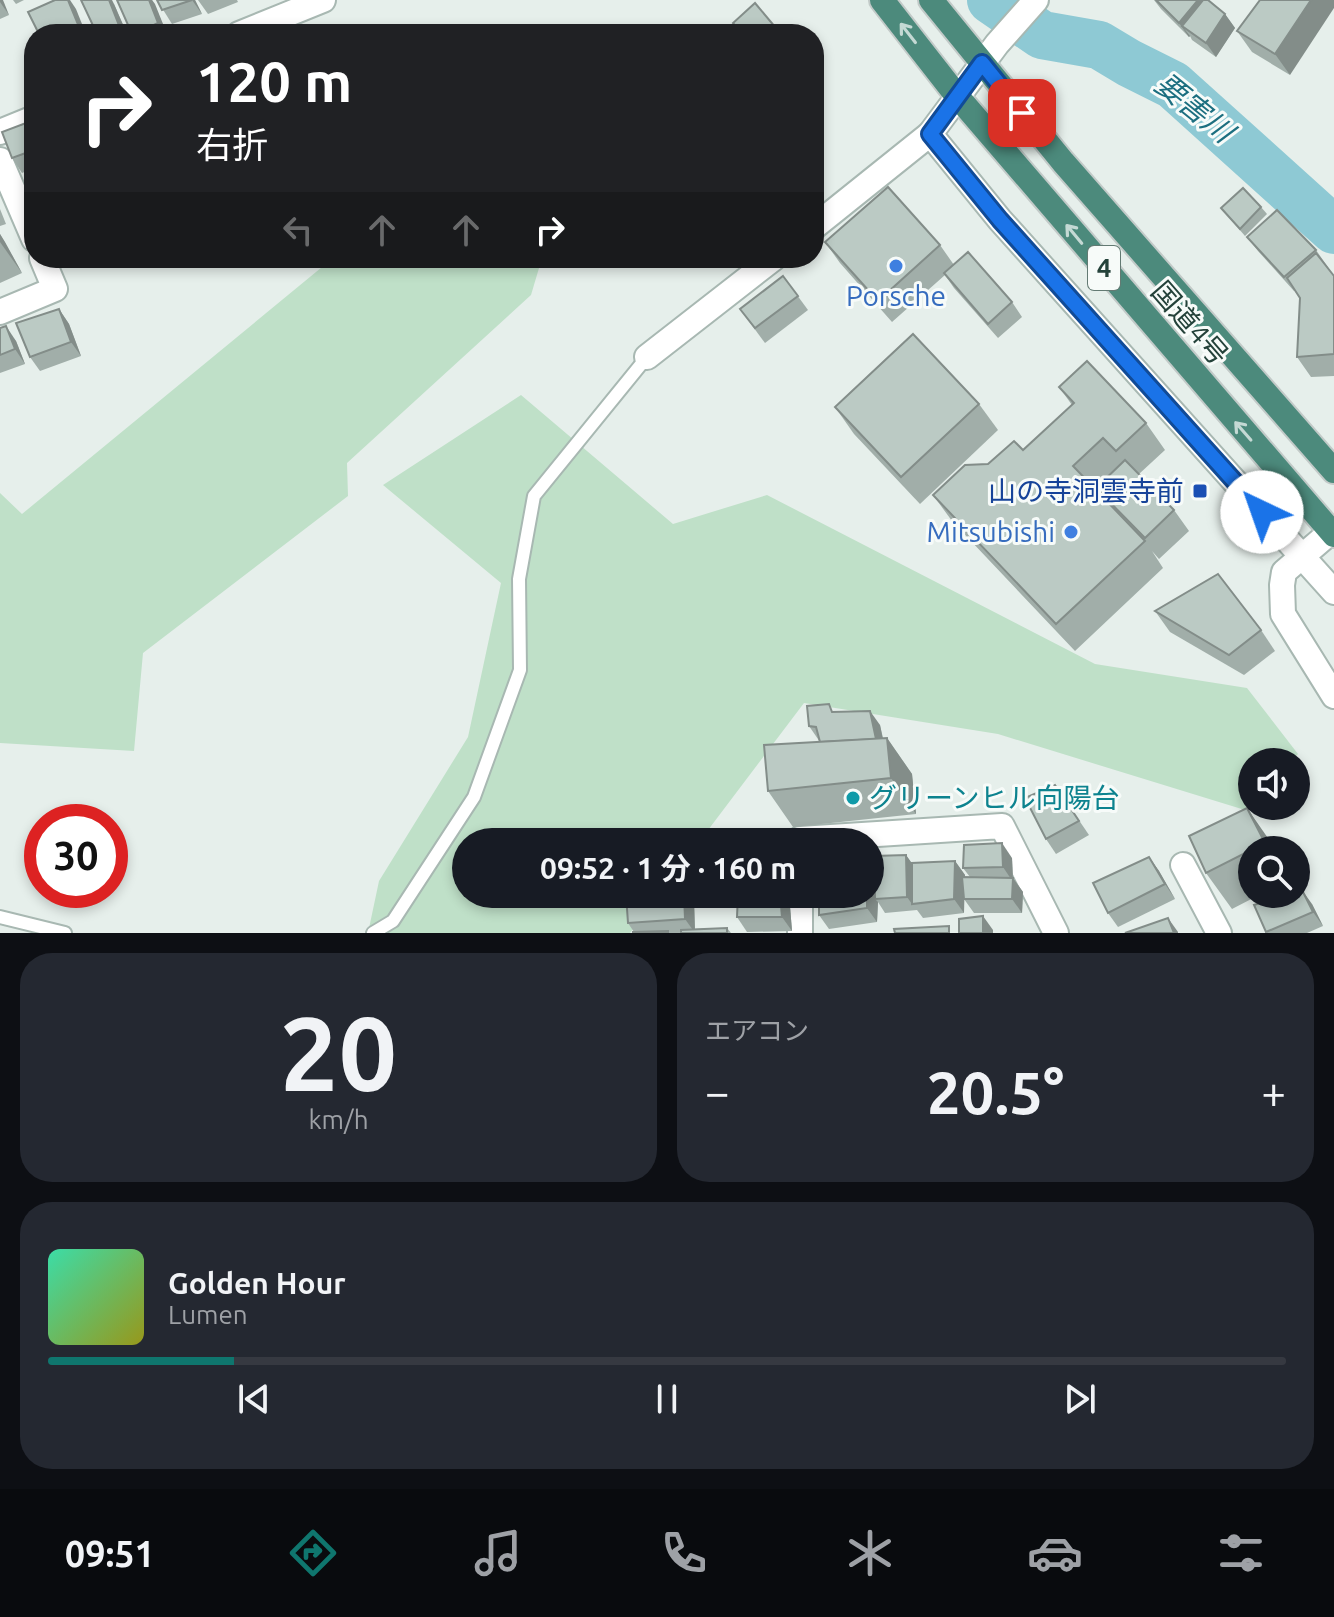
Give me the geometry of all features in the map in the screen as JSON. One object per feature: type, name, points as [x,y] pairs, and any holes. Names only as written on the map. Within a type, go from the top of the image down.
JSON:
[{"type":"highway","name":"国道4号","points":[[882,0],[957,96],[1333,532]]},
{"type":"highway","name":"国道4号","points":[[931,0],[1063,162],[1334,471]]},
{"type":"street","points":[[264,24],[323,0]]},
{"type":"street","points":[[824,219],[930,134],[982,63],[1033,4]]},
{"type":"street","points":[[0,132],[24,122]]},
{"type":"street","points":[[930,134],[1000,220],[1334,592]]},
{"type":"street","points":[[0,160],[24,216]]},
{"type":"street","points":[[0,312],[55,289],[46,268]]},
{"type":"street","points":[[647,357],[761,268]]},
{"type":"street","points":[[1333,532],[1284,572],[1283,614],[1334,696]]},
{"type":"street","points":[[884,834],[1002,826],[1056,933]]},
{"type":"street","points":[[1183,865],[1219,933]]},
{"type":"street","points":[[800,908],[800,933]]},
{"type":"lane","points":[[373,933],[393,921],[474,797],[520,670],[519,579],[534,496],[647,357]]},
{"type":"lane","points":[[0,917],[65,933]]},
{"type":"green space","points":[[321,268],[539,268],[531,295],[347,463],[348,496],[143,653],[134,751],[0,743],[0,493],[22,514]]},
{"type":"green space","points":[[521,395],[673,524],[767,495],[1095,664],[1247,688],[1293,748],[1238,748],[1238,808],[998,734],[804,703],[710,828],[452,828],[452,908],[649,908],[630,933],[368,933],[379,881],[468,737],[501,583],[383,485]]},
{"type":"building","points":[[55,0],[68,0],[78,24],[34,24],[28,12]]},
{"type":"building","points":[[81,0],[109,0],[118,24],[92,24]]},
{"type":"building","points":[[117,0],[149,0],[158,23],[128,24]]},
{"type":"building","points":[[157,0],[192,0],[162,10]]},
{"type":"building","points":[[1156,0],[1198,0],[1179,23]]},
{"type":"building","points":[[1203,0],[1208,0],[1225,14],[1206,43],[1182,26]]},
{"type":"building","points":[[1260,0],[1311,0],[1275,54],[1237,31]]},
{"type":"building","points":[[755,3],[773,24],[734,24]]},
{"type":"building","points":[[24,124],[24,154],[12,158],[2,132]]},
{"type":"building","points":[[888,187],[940,245],[878,301],[825,242]]},
{"type":"building","points":[[1243,188],[1261,207],[1240,229],[1221,208]]},
{"type":"building","points":[[1277,210],[1316,250],[1284,277],[1247,237]]},
{"type":"building","points":[[968,252],[1012,302],[988,324],[944,273]]},
{"type":"building","points":[[1316,253],[1334,276],[1334,354],[1297,357],[1300,298],[1287,278]]},
{"type":"building","points":[[783,276],[798,296],[755,328],[740,309]]},
{"type":"building","points":[[59,309],[71,342],[30,357],[16,323]]},
{"type":"building","points":[[6,326],[15,349],[0,355],[0,328]]},
{"type":"building","points":[[913,334],[979,404],[901,477],[835,407]]},
{"type":"building","points":[[1087,361],[1146,423],[1116,451],[1103,438],[1073,466],[1145,541],[1056,624],[933,495],[965,465],[988,464],[1014,441],[1023,450],[1074,403],[1059,387]]},
{"type":"building","points":[[1125,460],[1174,510],[1145,538],[1096,488]]},
{"type":"building","points":[[1218,574],[1261,630],[1229,655],[1155,611]]},
{"type":"building","points":[[829,704],[832,712],[870,711],[876,739],[820,742],[816,727],[809,726],[807,706]]},
{"type":"building","points":[[887,738],[891,778],[768,791],[764,745]]},
{"type":"building","points":[[1055,785],[1079,821],[1046,839],[1025,798]]},
{"type":"building","points":[[1238,812],[1238,820],[1253,820],[1261,836],[1238,836],[1238,857],[1206,873],[1189,836]]},
{"type":"building","points":[[1002,843],[1003,867],[963,868],[964,845]]},
{"type":"building","points":[[906,855],[907,897],[884,898],[884,856]]},
{"type":"building","points":[[1149,857],[1165,884],[1108,913],[1093,883]]},
{"type":"building","points":[[955,861],[954,899],[912,904],[912,863]]},
{"type":"building","points":[[962,877],[1013,878],[1012,899],[964,899]]},
{"type":"building","points":[[1310,906],[1313,912],[1266,932],[1255,908]]},
{"type":"building","points":[[627,908],[685,908],[685,919],[628,923]]},
{"type":"building","points":[[737,908],[781,908],[782,917],[737,917]]},
{"type":"building","points":[[819,908],[867,908],[819,915]]},
{"type":"building","points":[[983,916],[983,933],[959,933],[959,919]]},
{"type":"building","points":[[1168,918],[1174,933],[1125,933]]},
{"type":"building","points":[[949,926],[949,933],[895,933],[894,929]]},
{"type":"building","points":[[727,928],[727,933],[681,933],[681,930]]},
{"type":"building","points":[[633,932],[668,933],[633,933]]},
{"type":"waterway","name":"要害川","points":[[991,0],[1042,35],[1099,45],[1173,85],[1334,230]]},
{"type":"place","name":"Porsche","points":[[896,266]]},
{"type":"place","name":"山の寺洞雲寺前","points":[[1200,491]]},
{"type":"place","name":"Mitsubishi","points":[[1071,532]]},
{"type":"place","name":"グリーンヒル向陽台","points":[[853,798]]},
{"type":"route","points":[[1022,113],[982,63],[930,134],[1000,220],[1262,512]]}]
